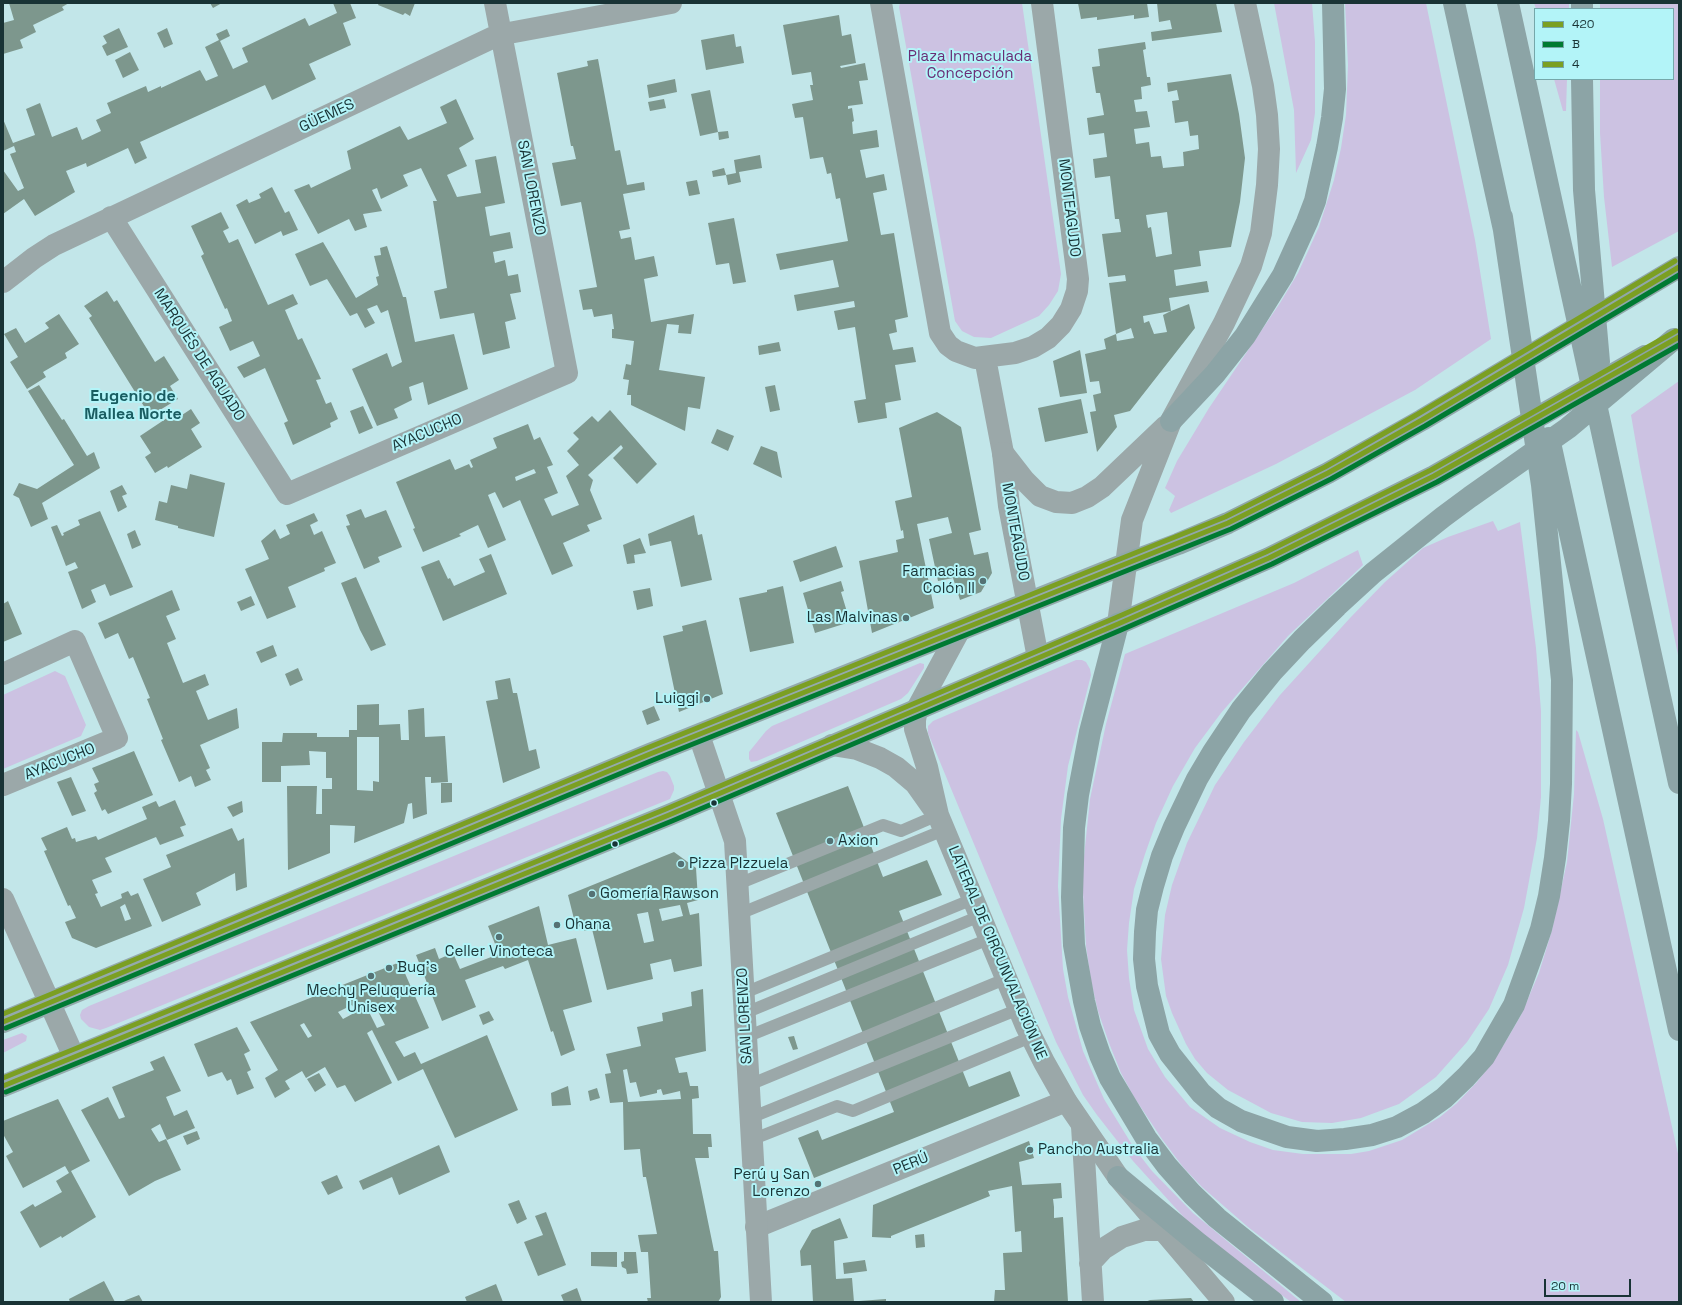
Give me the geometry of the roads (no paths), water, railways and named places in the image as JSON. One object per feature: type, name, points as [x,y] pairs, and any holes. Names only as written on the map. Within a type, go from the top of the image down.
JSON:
[{"type":"highway","points":[[1171,421],[1215,374],[1245,336],[1283,275],[1307,222],[1315,201],[1332,118],[1335,89],[1333,3]]},
{"type":"highway","points":[[1454,3],[1679,1030]]},
{"type":"highway","points":[[1508,3],[1679,783]]},
{"type":"highway","points":[[1582,80],[1584,190],[1600,371],[1616,496]]},
{"type":"highway","points":[[1502,217],[1542,485],[1562,680],[1561,784],[1559,821],[1549,896],[1532,958],[1511,1011],[1484,1056],[1466,1077],[1444,1098],[1423,1113],[1397,1127],[1372,1135],[1344,1140],[1317,1140],[1287,1137],[1240,1121],[1218,1108],[1191,1082],[1170,1054],[1159,1034],[1147,986],[1144,959],[1147,910],[1162,856],[1185,801],[1213,752],[1241,710],[1292,651],[1337,606],[1373,573],[1443,516],[1568,428],[1677,338]]},
{"type":"highway","points":[[1125,564],[1228,523],[1328,473],[1422,420],[1679,267]]},
{"type":"highway","points":[[1322,1302],[1217,1218],[1192,1194],[1167,1166],[1146,1138],[1110,1078],[1090,1026],[1074,945],[1072,897],[1074,828],[1078,794],[1088,739],[1118,624],[1269,558],[1434,476],[1677,338]]},
{"type":"highway","points":[[1118,1177],[1273,1302]]},
{"type":"main road","points":[[3,1022],[699,735],[1125,564]]},
{"type":"main road","points":[[3,1086],[719,793],[1118,624]]},
{"type":"street","name":"SAN LORENZO","points":[[495,3],[567,372]]},
{"type":"street","name":"GÜEMES","points":[[3,282],[34,258],[54,245],[501,34],[671,3]]},
{"type":"street","name":"MONTEAGUDO","points":[[881,3],[940,333],[948,345],[956,351],[975,358],[985,358],[1015,353],[1032,347],[1048,338],[1061,325],[1071,309],[1077,292],[1078,278],[1042,3]]},
{"type":"street","points":[[1118,624],[1132,520],[1171,421],[1224,323],[1251,266],[1261,233],[1269,149],[1267,115],[1263,86],[1244,3]]},
{"type":"street","name":"MARQUÉS DE AGUADO","points":[[111,217],[287,494]]},
{"type":"street","name":"MONTEAGUDO","points":[[985,358],[1003,453],[1009,506],[1038,658]]},
{"type":"street","name":"AYACUCHO","points":[[287,494],[567,372]]},
{"type":"street","points":[[1003,453],[1024,480],[1040,496],[1056,502],[1072,503],[1087,497],[1102,487],[1171,421]]},
{"type":"street","name":"LATERAL DE CIRCUNVALACIÓN NE","points":[[959,631],[917,709],[915,720],[915,729],[927,767],[941,823],[1031,1038],[1066,1101],[1118,1177],[1224,1302]]},
{"type":"street","name":"AYACUCHO","points":[[3,674],[75,641],[117,738],[3,785]]},
{"type":"street","name":"SAN LORENZO","points":[[699,735],[735,841],[761,1302]]},
{"type":"street","points":[[832,745],[857,748],[896,767],[915,783],[941,823]]},
{"type":"street","points":[[3,899],[74,1057]]},
{"type":"street","name":"PERÚ","points":[[756,1227],[1066,1101]]},
{"type":"street","points":[[1082,1126],[1093,1302]]},
{"type":"street","points":[[1090,1263],[1104,1249],[1122,1237],[1144,1230],[1162,1230],[1189,1235]]},
{"type":"lane","points":[[738,884],[884,825],[901,831],[941,823]]},
{"type":"lane","points":[[739,914],[941,823]]},
{"type":"lane","points":[[744,1003],[976,907]]},
{"type":"lane","points":[[744,1003],[976,907]]},
{"type":"lane","points":[[746,1037],[989,939]]},
{"type":"lane","points":[[749,1085],[1006,979]]},
{"type":"lane","points":[[750,1118],[1018,1009]]},
{"type":"lane","points":[[752,1140],[837,1106],[854,1111],[1031,1038]]},
{"type":"place","name":"Farmacias Colón II","points":[[983,581]]},
{"type":"place","name":"Las Malvinas","points":[[906,618]]},
{"type":"place","name":"Luiggi","points":[[707,699]]},
{"type":"place","name":"Axion","points":[[830,841]]},
{"type":"place","name":"Pizza PIzzuela","points":[[681,864]]},
{"type":"place","name":"Gomería Rawson","points":[[592,894]]},
{"type":"place","name":"Ohana","points":[[557,925]]},
{"type":"place","name":"Celler Vinoteca","points":[[499,937]]},
{"type":"place","name":"Bug's","points":[[389,968]]},
{"type":"place","name":"Mechy Peluquería Unisex","points":[[371,976]]},
{"type":"place","name":"Pancho Australia","points":[[1030,1150]]},
{"type":"place","name":"Perú y San Lorenzo","points":[[818,1184]]},
{"type":"district","name":"Eugenio de Mallea Norte","points":[[133,406]]},
{"type":"park label","name":"Plaza Inmaculada Concepción","points":[[970,66]]}]
